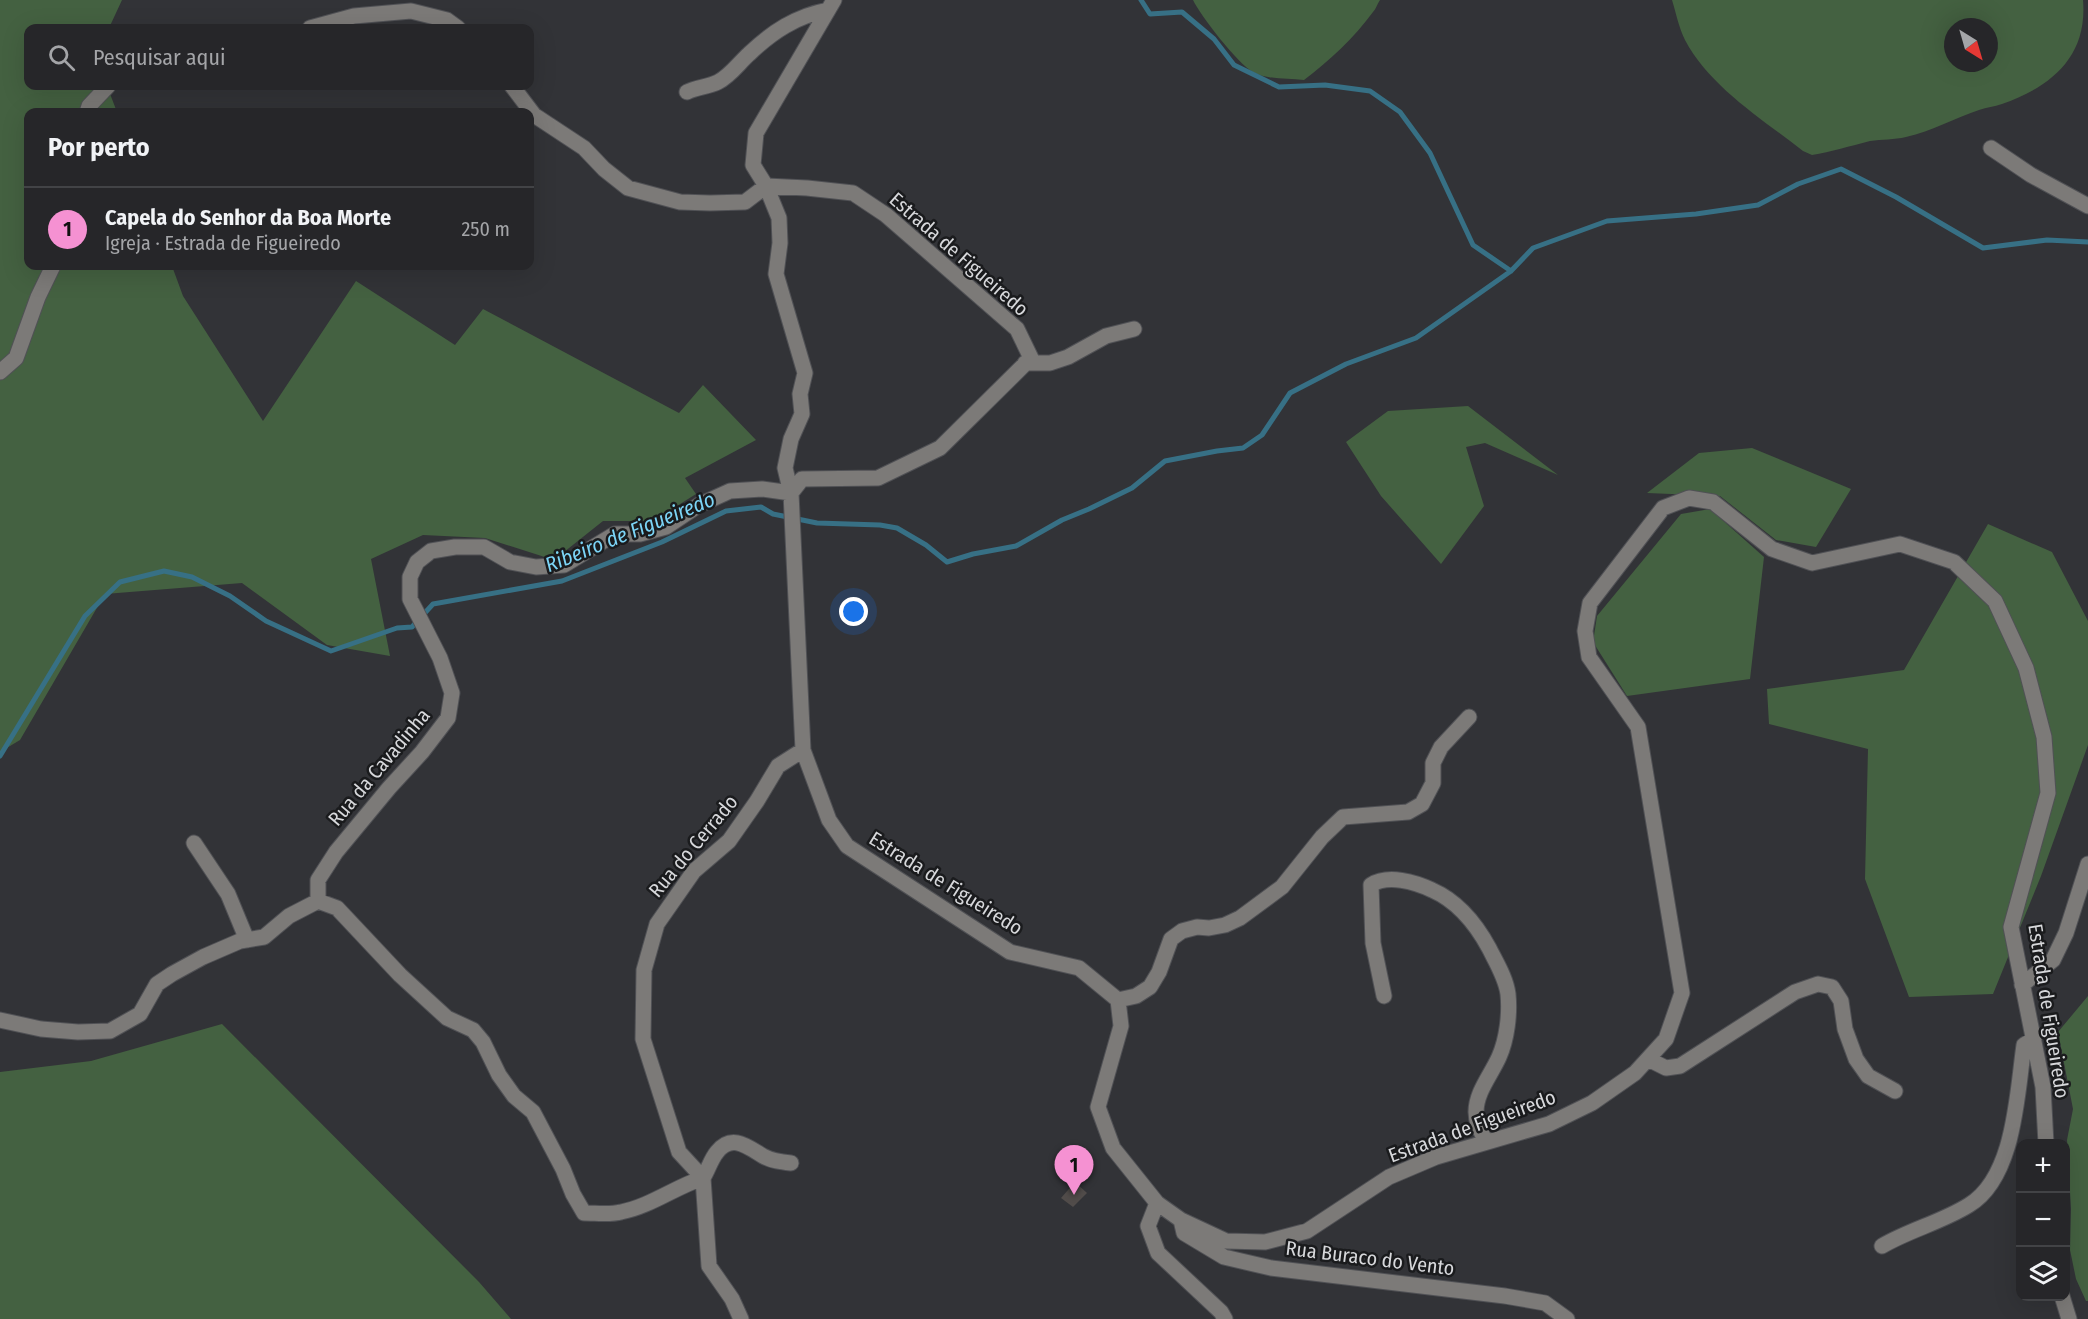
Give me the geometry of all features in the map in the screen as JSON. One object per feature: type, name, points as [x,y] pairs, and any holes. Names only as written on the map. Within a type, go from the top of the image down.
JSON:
[{"type":"street","points":[[687,92],[699,86],[717,82],[772,34],[808,14],[831,5]]},
{"type":"street","points":[[534,116],[584,148],[604,169],[628,188],[680,202],[745,202],[766,186],[753,165],[756,133],[831,5]]},
{"type":"street","points":[[325,24],[354,16],[411,11],[447,20],[452,24]]},
{"type":"street","points":[[88,108],[104,90]]},
{"type":"street","points":[[515,90],[528,108]]},
{"type":"street","points":[[1991,148],[2031,175],[2088,206]]},
{"type":"street","name":"Estrada de Figueiredo","points":[[1025,363],[1031,358],[1017,329],[886,215],[853,193],[766,186],[779,218],[780,243],[776,274],[805,373],[800,394],[801,414],[791,439],[785,468],[791,500],[793,530],[803,750],[829,820],[848,846],[1010,952],[1079,968],[1118,1000],[1121,1026],[1098,1107],[1113,1148],[1157,1203],[1181,1220],[1226,1241],[1265,1242],[1307,1231],[1389,1177],[1436,1157],[1549,1124],[1592,1103],[1635,1073],[1666,1039],[1682,993],[1638,727],[1589,657],[1585,631],[1590,603],[1663,508],[1689,498],[1713,502],[1772,549],[1812,563],[1900,544],[1954,562],[1995,600],[2026,668],[2044,736],[2048,793],[2011,927],[2043,1087],[2046,1139]]},
{"type":"street","points":[[0,372],[16,358],[38,297],[51,270]]},
{"type":"street","points":[[791,500],[802,479],[878,478],[940,448],[1025,363],[1050,363],[1068,357],[1106,336],[1134,329]]},
{"type":"street","name":"Rua da Cavadinha","points":[[318,901],[318,880],[336,852],[422,752],[448,718],[452,693],[440,658],[410,599],[410,577],[417,562],[431,551],[455,547],[483,547],[510,562],[536,567],[564,565],[615,534],[640,534],[666,527],[699,505],[730,491],[762,489],[791,500]]},
{"type":"street","points":[[1118,1000],[1136,996],[1150,987],[1159,972],[1171,939],[1182,930],[1225,925],[1240,918],[1282,887],[1322,837],[1343,817],[1408,812],[1422,804],[1433,783],[1433,763],[1441,747],[1469,717]]},
{"type":"street","name":"Rua do Cerrado","points":[[704,1178],[679,1152],[643,1039],[644,970],[657,924],[694,871],[729,841],[778,766],[803,750]]},
{"type":"street","points":[[194,843],[228,894],[247,940]]},
{"type":"street","points":[[2022,985],[2053,960],[2066,933],[2088,864]]},
{"type":"street","points":[[1384,996],[1372,943],[1371,885],[1379,880],[1389,879],[1421,885],[1436,892],[1468,916],[1503,976],[1508,994],[1506,1034],[1499,1056],[1478,1099],[1476,1112],[1478,1125],[1486,1142]]},
{"type":"street","points":[[0,1020],[41,1029],[78,1032],[110,1031],[141,1014],[157,984],[172,974],[203,957],[247,940],[264,937],[289,916],[318,901],[337,908],[400,975],[447,1018],[473,1030],[483,1042],[499,1075],[514,1095],[533,1112],[584,1213],[620,1213],[704,1178]]},
{"type":"street","points":[[1648,1059],[1666,1068],[1680,1066],[1795,992],[1818,984],[1832,987],[1841,1001],[1845,1029],[1856,1059],[1868,1076],[1895,1091]]},
{"type":"street","points":[[1882,1246],[1899,1236],[1970,1205],[1986,1190],[2001,1168],[2009,1137],[2024,1045],[2034,1039]]},
{"type":"street","points":[[741,1319],[732,1299],[709,1266],[704,1178],[717,1152],[725,1145],[735,1142],[749,1146],[776,1162],[791,1163]]},
{"type":"street","points":[[1157,1203],[1148,1226],[1158,1253],[1221,1312],[1225,1319]]},
{"type":"street","name":"Rua Buraco do Vento","points":[[1181,1220],[1184,1233],[1224,1257],[1271,1268],[1505,1296],[1545,1303],[1567,1319]]},
{"type":"street","points":[[2063,1301],[2068,1319]]},
{"type":"green space","points":[[0,0],[122,0],[111,24],[24,24],[24,90],[109,90],[115,108],[24,108],[24,270],[173,270],[183,296],[263,421],[356,281],[455,345],[483,309],[679,413],[703,385],[756,440],[685,478],[696,494],[653,521],[603,521],[554,560],[485,538],[423,535],[371,559],[390,656],[327,645],[242,583],[105,594],[20,740],[0,752]]},
{"type":"green space","points":[[1193,0],[1380,0],[1366,22],[1349,40],[1304,80],[1271,78],[1259,75],[1246,67],[1220,39]]},
{"type":"green space","points":[[1672,0],[2083,0],[2083,21],[2072,55],[2049,80],[2035,89],[1999,105],[1970,113],[1916,134],[1897,139],[1870,141],[1812,155],[1803,151],[1754,114],[1722,87],[1695,57],[1679,25]]},
{"type":"green space","points":[[1468,406],[1558,475],[1485,443],[1466,447],[1484,506],[1441,564],[1381,496],[1346,442],[1388,411]]},
{"type":"green space","points":[[1752,448],[1851,489],[1816,547],[1776,540],[1720,496],[1647,493],[1699,453]]},
{"type":"green space","points":[[1710,509],[1764,557],[1750,679],[1627,696],[1593,642],[1597,616],[1681,514]]},
{"type":"green space","points":[[1988,524],[2052,552],[2088,621],[2088,745],[2041,876],[1993,994],[1909,997],[1865,879],[1868,749],[1769,724],[1767,689],[1904,670]]},
{"type":"green space","points":[[2088,996],[2088,1301],[2076,1279],[2070,1250],[2070,1139],[2067,1139],[2073,1109],[2058,1032]]},
{"type":"green space","points":[[222,1024],[479,1282],[511,1319],[0,1319],[0,1072],[91,1061]]},
{"type":"building","points":[[1075,1182],[1087,1193],[1073,1207],[1061,1198]]},
{"type":"waterway","points":[[1141,0],[1150,14],[1182,12],[1214,39],[1234,65],[1279,87],[1325,85],[1370,91],[1400,112],[1430,153],[1473,245],[1511,271]]},
{"type":"waterway","name":"Ribeiro de Figueiredo","points":[[0,756],[85,616],[120,582],[164,571],[192,577],[230,596],[266,621],[331,651],[397,628],[412,627],[433,604],[562,581],[662,542],[726,511],[761,507],[773,514],[817,523],[880,525],[897,528],[926,545],[947,562],[973,554],[1016,546],[1062,520],[1132,488],[1165,461],[1243,448],[1262,435],[1290,393],[1346,364],[1416,338],[1511,271],[1533,248],[1607,221],[1696,214],[1758,205],[1798,184],[1841,169],[1896,197],[1983,248],[2047,240],[2088,242]]},
{"type":"place","name":"Capela do Senhor da Boa Morte","points":[[1074,1195]]}]
